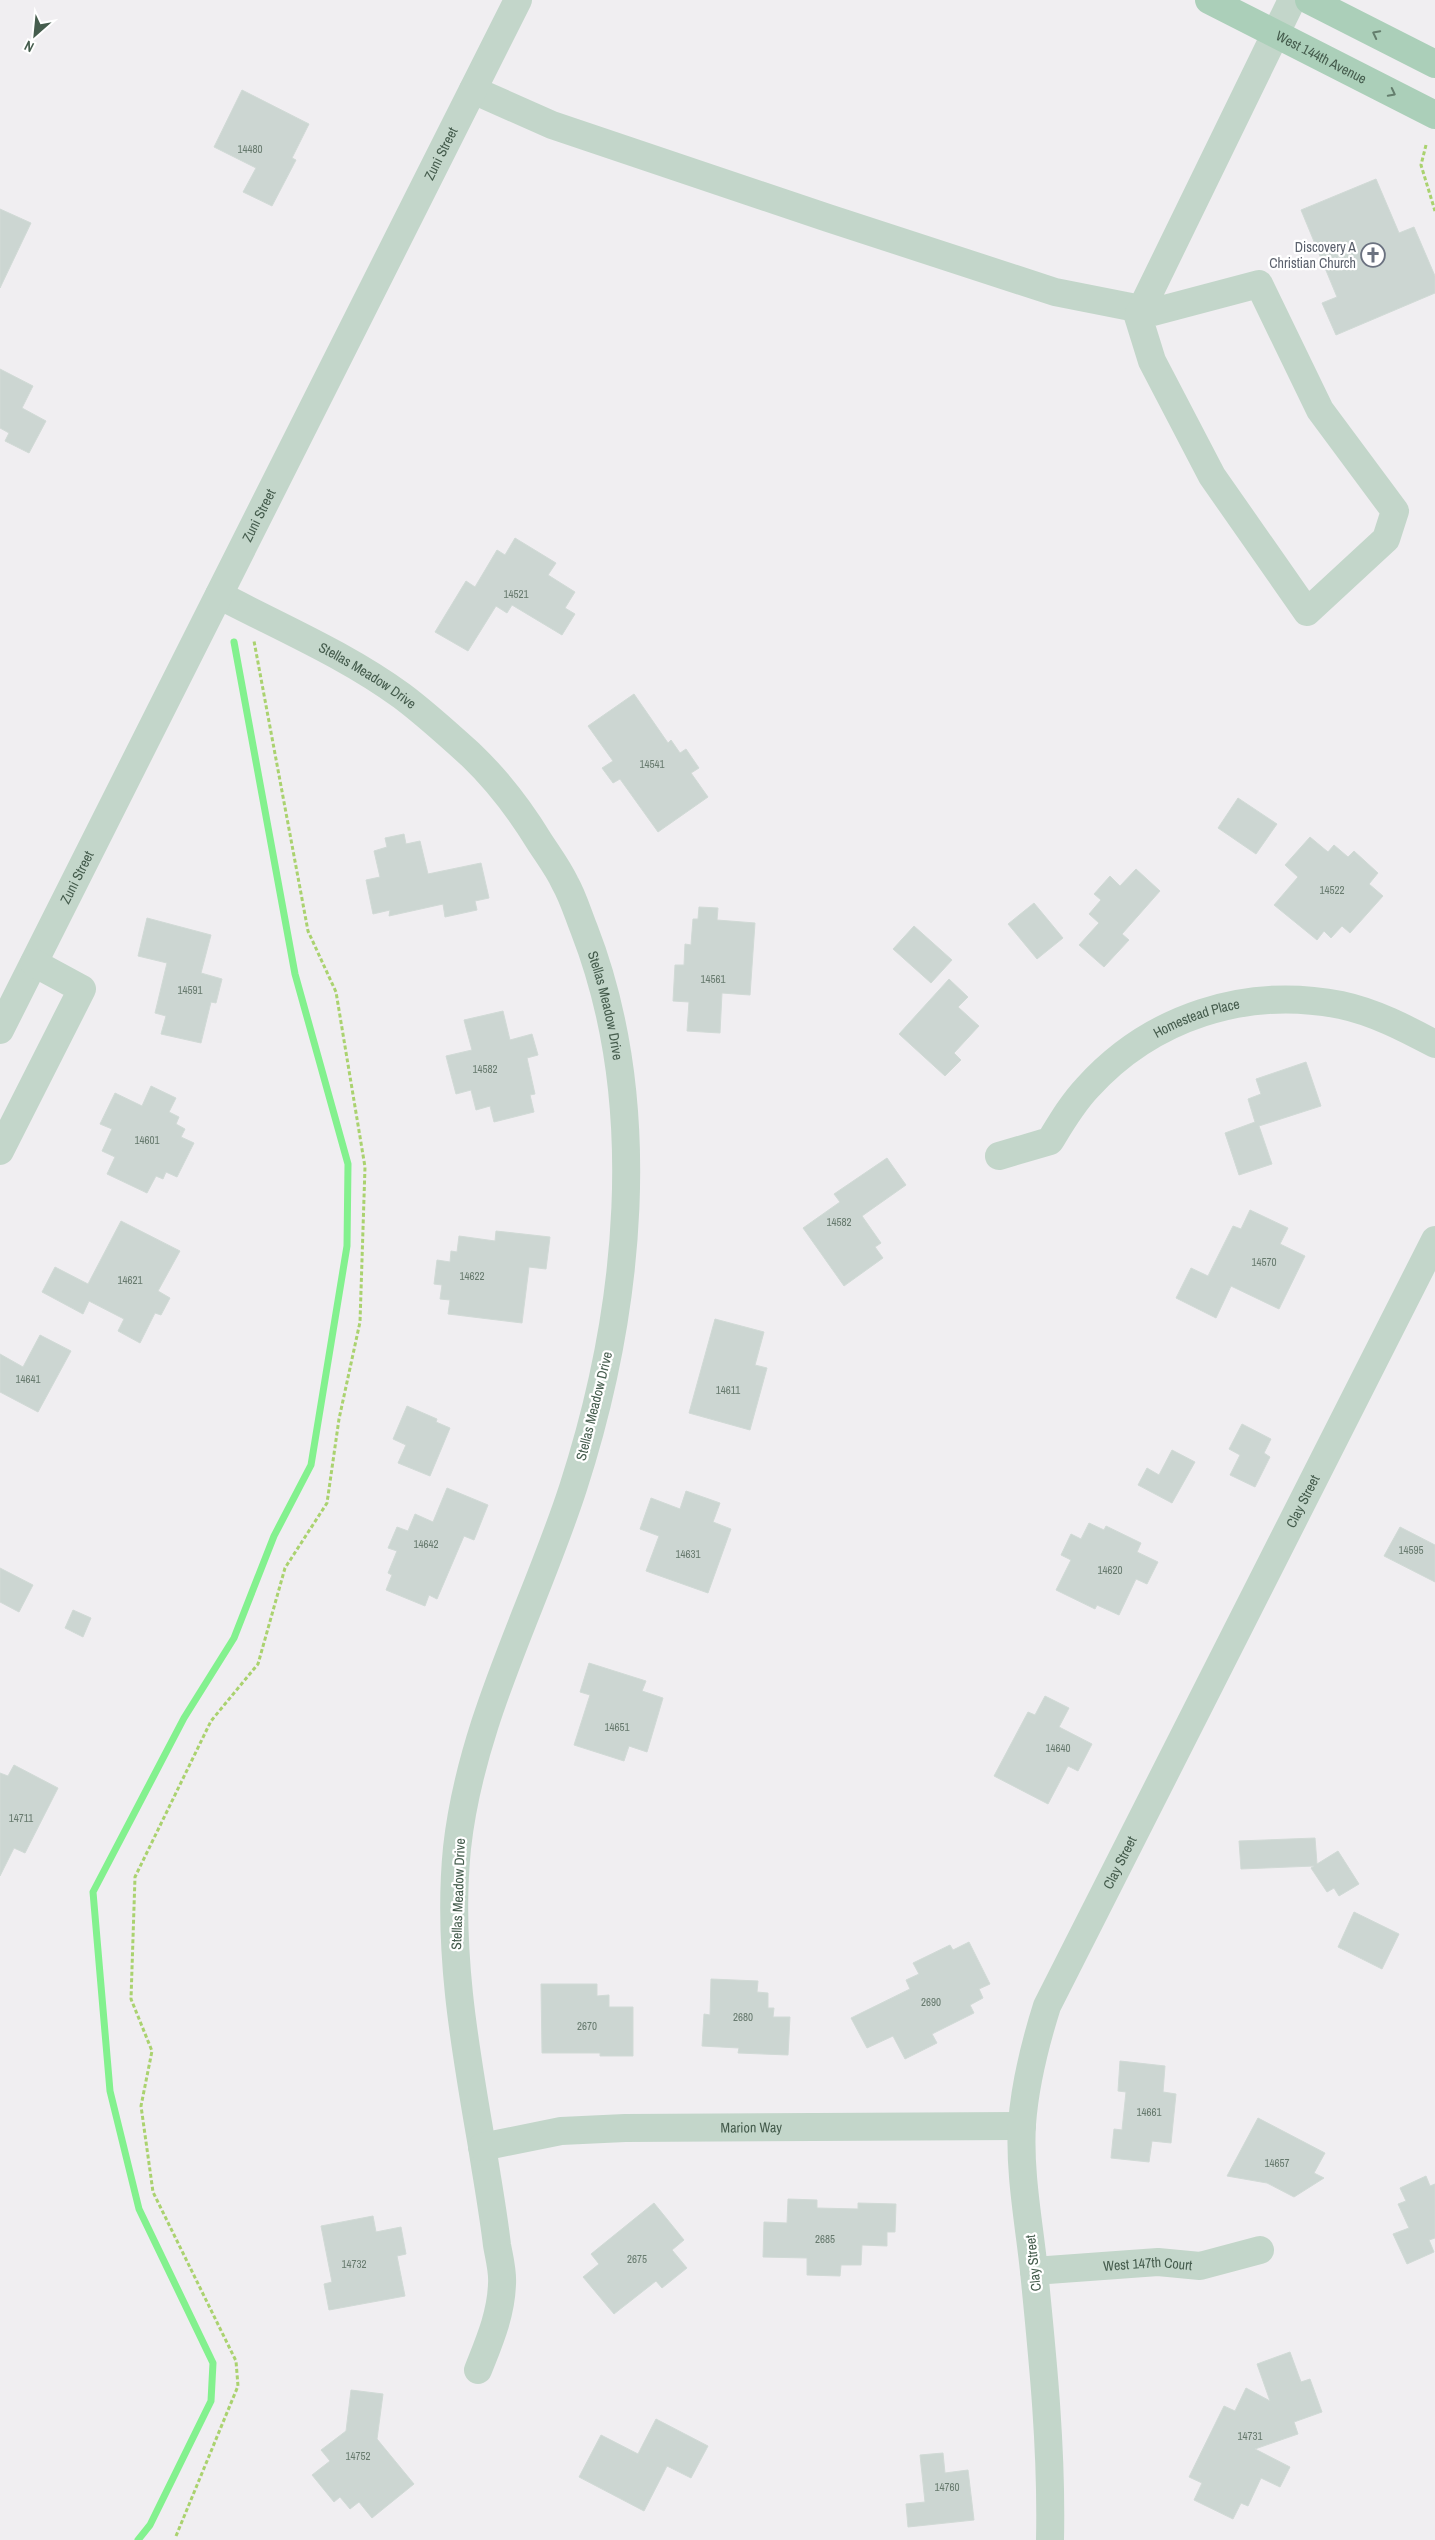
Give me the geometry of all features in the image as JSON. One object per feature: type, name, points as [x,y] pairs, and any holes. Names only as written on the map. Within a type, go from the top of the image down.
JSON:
[{"type":"main road","name":"West 144th Avenue","points":[[1209,0],[1435,115]]},
{"type":"main road","points":[[1308,0],[1435,64]]},
{"type":"street","name":"Zuni Street","points":[[0,1030],[518,0]]},
{"type":"street","points":[[473,90],[552,125],[1054,292],[1140,312],[1258,284],[1320,410],[1395,511],[1386,539],[1307,612],[1212,476],[1152,361],[1140,312],[1292,0]]},
{"type":"street","name":"Stellas Meadow Drive","points":[[219,595],[336,655],[402,696],[473,757],[504,791],[524,816],[567,886],[608,1000],[615,1034],[624,1104],[624,1219],[615,1311],[605,1368],[594,1419],[573,1489],[500,1675],[469,1778],[457,1848],[454,1944],[462,2028],[502,2282],[496,2325],[478,2370]]},
{"type":"street","points":[[0,1151],[82,989],[34,963]]},
{"type":"street","name":"Homestead Place","points":[[999,1156],[1050,1141],[1086,1089],[1114,1062],[1159,1030],[1187,1017],[1217,1007],[1248,1001],[1279,999],[1311,1000],[1342,1005],[1372,1014],[1435,1044]]},
{"type":"street","name":"Clay Street","points":[[1050,2540],[1052,2479],[1025,2188],[1022,2126],[1026,2086],[1034,2046],[1048,2006],[1435,1240]]},
{"type":"street","name":"Marion Way","points":[[482,2147],[561,2131],[625,2128],[1022,2126]]},
{"type":"street","name":"West 147th Court","points":[[1034,2271],[1158,2262],[1200,2266],[1260,2250]]},
{"type":"path","points":[[1426,145],[1421,165],[1435,211]]},
{"type":"path","points":[[176,2536],[238,2386],[236,2361],[153,2192],[141,2106],[152,2051],[131,1999],[135,1877],[211,1721],[258,1664],[286,1568],[327,1502],[339,1419],[360,1322],[365,1167],[336,992],[308,931],[306,922],[253,637],[262,618]]},
{"type":"building","points":[[242,90],[309,124],[292,158],[296,160],[272,206],[243,192],[256,168],[214,147]]},
{"type":"building","name":"Discovery A Christian Church","points":[[1376,179],[1399,233],[1414,227],[1435,276],[1435,293],[1336,335],[1322,303],[1337,297],[1301,210]]},
{"type":"building","points":[[0,209],[31,223],[0,288]]},
{"type":"building","points":[[0,369],[33,386],[22,408],[46,421],[29,453],[5,441],[9,433],[0,428]]},
{"type":"building","points":[[515,538],[556,563],[548,575],[575,592],[565,608],[575,614],[562,635],[512,605],[507,613],[496,606],[468,651],[435,632],[466,581],[475,587],[497,550],[505,555]]},
{"type":"building","points":[[634,694],[668,743],[671,740],[680,753],[686,749],[699,768],[691,773],[708,797],[658,832],[620,779],[613,783],[602,768],[613,761],[588,726]]},
{"type":"building","points":[[1238,798],[1277,824],[1256,854],[1218,828]]},
{"type":"building","points":[[404,834],[406,844],[420,841],[428,874],[481,863],[489,898],[475,901],[477,910],[445,917],[443,904],[389,916],[390,910],[373,914],[366,880],[380,877],[374,851],[387,847],[385,838]]},
{"type":"building","points":[[1310,837],[1328,852],[1334,845],[1348,857],[1354,851],[1378,873],[1369,884],[1383,896],[1350,933],[1342,926],[1331,938],[1324,931],[1317,940],[1274,905],[1298,877],[1285,865]]},
{"type":"building","points":[[1136,869],[1160,891],[1122,934],[1129,940],[1104,967],[1079,945],[1099,923],[1089,914],[1101,900],[1094,894],[1110,876],[1120,886]]},
{"type":"building","points":[[1034,903],[1063,938],[1037,959],[1008,924]]},
{"type":"building","points":[[699,907],[718,908],[717,920],[755,923],[750,995],[722,993],[720,1033],[687,1031],[689,1002],[673,1001],[675,965],[684,965],[685,944],[691,945],[693,919],[698,919]]},
{"type":"building","points":[[147,918],[211,935],[201,973],[222,979],[216,1003],[211,1002],[201,1043],[161,1034],[166,1016],[155,1013],[167,963],[138,956]]},
{"type":"building","points":[[914,926],[952,960],[931,983],[893,949]]},
{"type":"building","points":[[949,979],[968,997],[958,1007],[979,1026],[954,1053],[961,1060],[945,1076],[899,1034]]},
{"type":"building","points":[[503,1011],[510,1040],[532,1034],[538,1055],[527,1058],[535,1094],[530,1095],[534,1112],[494,1122],[490,1106],[476,1110],[471,1090],[456,1094],[446,1056],[472,1050],[464,1020]]},
{"type":"building","points":[[1306,1062],[1321,1106],[1259,1126],[1272,1164],[1239,1175],[1225,1133],[1255,1122],[1248,1099],[1261,1094],[1256,1079]]},
{"type":"building","points":[[151,1086],[176,1098],[169,1112],[179,1117],[176,1124],[185,1129],[181,1137],[194,1143],[177,1177],[166,1172],[163,1179],[156,1176],[147,1193],[107,1174],[115,1157],[102,1151],[112,1129],[100,1124],[115,1093],[142,1106]]},
{"type":"building","points":[[887,1158],[906,1185],[862,1216],[881,1243],[875,1247],[883,1258],[844,1286],[803,1228],[840,1202],[834,1194]]},
{"type":"building","points":[[1250,1210],[1288,1228],[1280,1244],[1305,1256],[1279,1309],[1231,1286],[1216,1318],[1176,1298],[1191,1268],[1208,1276],[1233,1226],[1241,1229]]},
{"type":"building","points":[[121,1221],[180,1251],[158,1291],[170,1298],[161,1315],[155,1313],[140,1343],[118,1331],[124,1319],[89,1301],[83,1314],[42,1292],[55,1267],[88,1284]]},
{"type":"building","points":[[496,1231],[550,1237],[546,1269],[529,1267],[522,1323],[448,1314],[450,1300],[440,1299],[442,1285],[434,1284],[437,1260],[450,1262],[451,1251],[457,1252],[459,1236],[495,1241]]},
{"type":"building","points":[[715,1319],[764,1332],[755,1365],[767,1368],[750,1430],[689,1413]]},
{"type":"building","points":[[40,1335],[71,1351],[38,1412],[0,1392],[0,1354],[23,1367]]},
{"type":"building","points":[[407,1406],[437,1419],[436,1422],[450,1428],[430,1476],[398,1463],[406,1445],[393,1439]]},
{"type":"building","points":[[1242,1424],[1271,1439],[1264,1453],[1270,1457],[1255,1487],[1230,1475],[1240,1455],[1229,1449]]},
{"type":"building","points":[[1172,1450],[1195,1462],[1172,1503],[1138,1485],[1147,1468],[1159,1475]]},
{"type":"building","points":[[447,1488],[488,1505],[474,1540],[464,1536],[437,1599],[429,1595],[425,1606],[386,1590],[392,1575],[388,1573],[397,1551],[388,1548],[397,1527],[408,1531],[415,1514],[433,1522]]},
{"type":"building","points":[[686,1491],[720,1503],[713,1522],[731,1529],[708,1593],[646,1571],[659,1536],[640,1529],[651,1498],[680,1509]]},
{"type":"building","points":[[1089,1523],[1104,1530],[1106,1526],[1141,1543],[1137,1552],[1158,1562],[1147,1584],[1136,1579],[1119,1615],[1097,1605],[1095,1609],[1056,1590],[1071,1560],[1061,1555],[1071,1534],[1081,1539]]},
{"type":"building","points":[[1400,1527],[1435,1545],[1435,1582],[1384,1556]]},
{"type":"building","points":[[0,1568],[33,1585],[19,1612],[0,1602]]},
{"type":"building","points":[[73,1610],[91,1618],[83,1637],[65,1628]]},
{"type":"building","points":[[589,1663],[646,1681],[642,1691],[663,1698],[647,1752],[629,1746],[624,1761],[574,1745],[590,1695],[580,1692]]},
{"type":"building","points":[[1045,1696],[1069,1708],[1059,1727],[1092,1744],[1078,1771],[1068,1766],[1048,1804],[994,1776],[1028,1712],[1035,1715]]},
{"type":"building","points":[[14,1765],[58,1788],[25,1853],[14,1848],[0,1876],[0,1773],[8,1776]]},
{"type":"building","points":[[1315,1838],[1317,1864],[1338,1851],[1359,1884],[1339,1896],[1334,1888],[1327,1892],[1311,1868],[1314,1866],[1241,1869],[1239,1841]]},
{"type":"building","points":[[1354,1912],[1399,1934],[1382,1969],[1338,1947]]},
{"type":"building","points":[[969,1942],[990,1984],[979,1989],[983,1998],[970,2005],[974,2013],[932,2034],[937,2043],[905,2059],[893,2036],[867,2048],[851,2018],[910,1989],[906,1980],[919,1974],[913,1963],[950,1945],[953,1950]]},
{"type":"building","points":[[711,1979],[758,1981],[757,1992],[768,1993],[768,2008],[774,2008],[773,2017],[790,2017],[788,2055],[738,2053],[739,2048],[702,2046],[704,2014],[710,2015]]},
{"type":"building","points":[[541,1984],[597,1984],[597,1996],[609,1995],[609,2007],[633,2007],[633,2056],[600,2056],[600,2053],[542,2053]]},
{"type":"building","points":[[1120,2061],[1165,2066],[1163,2092],[1176,2094],[1171,2143],[1152,2141],[1149,2162],[1111,2158],[1114,2129],[1122,2130],[1126,2092],[1118,2091]]},
{"type":"building","points":[[1258,2118],[1325,2153],[1314,2173],[1324,2178],[1294,2197],[1267,2183],[1227,2176]]},
{"type":"building","points":[[1426,2176],[1430,2186],[1435,2184],[1435,2238],[1429,2240],[1434,2252],[1407,2264],[1393,2234],[1409,2228],[1398,2204],[1406,2201],[1400,2188]]},
{"type":"building","points":[[788,2199],[817,2200],[817,2208],[858,2209],[858,2203],[896,2204],[895,2232],[887,2232],[887,2246],[862,2245],[861,2265],[841,2265],[840,2276],[807,2275],[807,2258],[763,2257],[764,2222],[787,2223]]},
{"type":"building","points":[[654,2203],[684,2240],[672,2250],[687,2268],[662,2288],[656,2281],[614,2314],[583,2277],[599,2264],[591,2254]]},
{"type":"building","points":[[373,2216],[376,2232],[401,2227],[406,2254],[397,2256],[405,2296],[329,2310],[324,2284],[332,2282],[321,2226]]},
{"type":"building","points":[[1290,2352],[1301,2382],[1310,2379],[1322,2412],[1294,2422],[1298,2434],[1255,2449],[1290,2467],[1280,2487],[1261,2478],[1248,2506],[1241,2503],[1233,2519],[1194,2500],[1202,2483],[1189,2477],[1224,2406],[1235,2411],[1246,2388],[1270,2401],[1257,2364]]},
{"type":"building","points":[[351,2390],[383,2394],[377,2439],[414,2484],[372,2518],[359,2502],[350,2509],[340,2497],[334,2502],[312,2475],[330,2461],[321,2450],[346,2431]]},
{"type":"building","points":[[656,2419],[708,2446],[691,2478],[667,2466],[644,2511],[579,2477],[601,2435],[638,2454]]},
{"type":"building","points":[[943,2453],[945,2473],[968,2470],[974,2520],[908,2527],[906,2504],[925,2502],[920,2455]]},
{"type":"waterway","points":[[138,2540],[150,2525],[211,2401],[213,2363],[139,2209],[110,2091],[93,1892],[184,1718],[234,1638],[274,1536],[311,1465],[347,1246],[348,1164],[295,974],[234,642]]},
{"type":"place","name":"Discovery A Christian Church","points":[[1373,255]]}]
